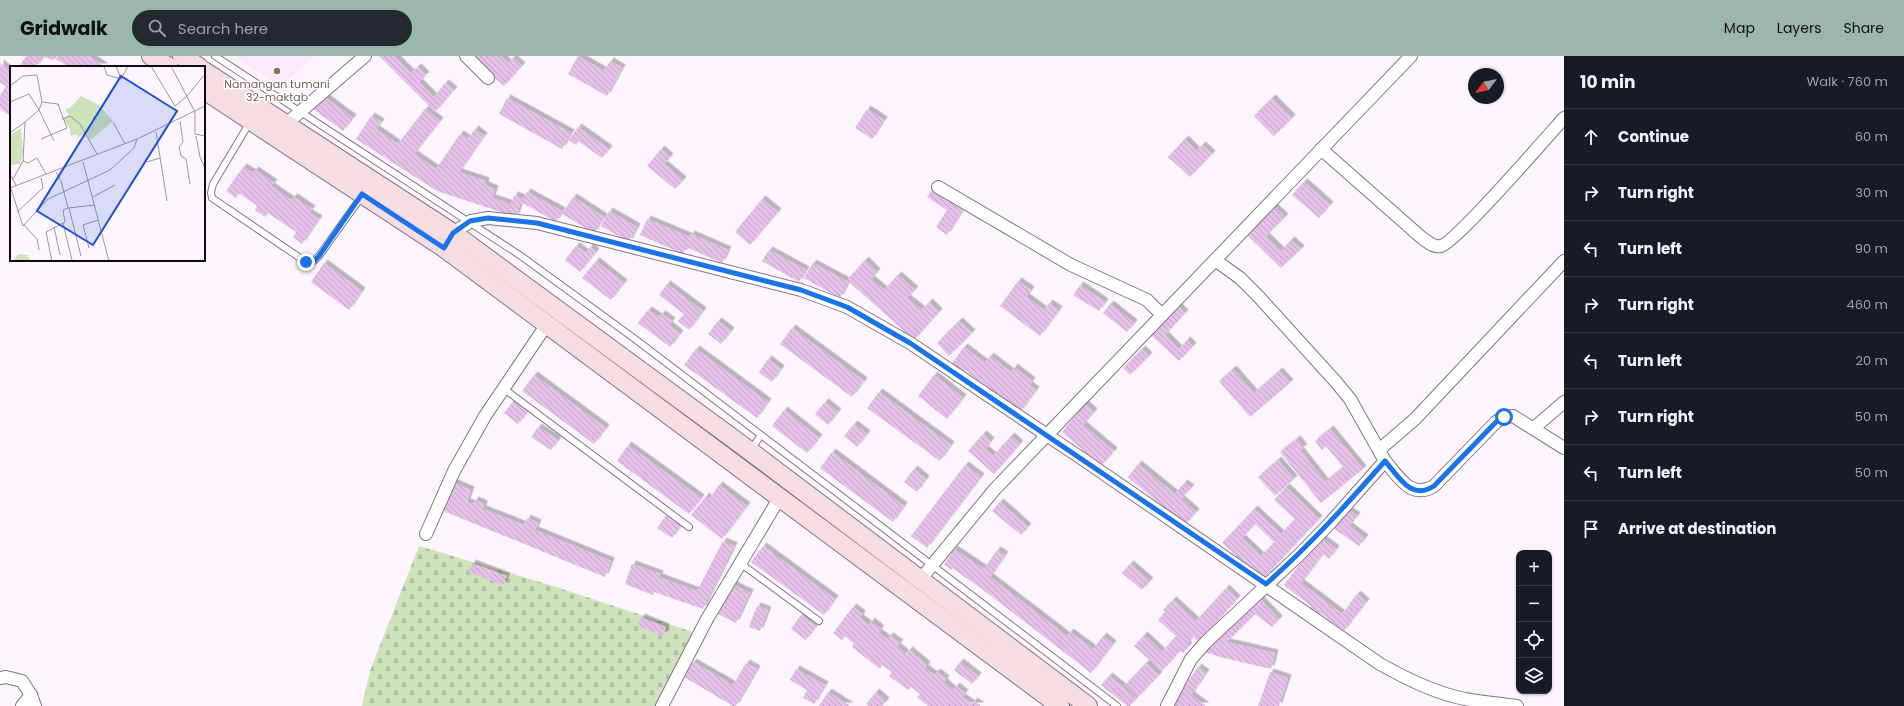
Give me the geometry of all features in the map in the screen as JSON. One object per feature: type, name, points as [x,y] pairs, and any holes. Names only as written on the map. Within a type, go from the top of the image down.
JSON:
[{"type":"main road","points":[[152,56],[167,66]]},
{"type":"main road","points":[[182,56],[197,66]]},
{"type":"main road","points":[[205,72],[286,124],[449,241],[750,451],[1088,706]]},
{"type":"main road","points":[[205,91],[362,194],[449,241],[547,324],[1060,706]]},
{"type":"street","points":[[286,124],[365,56]]},
{"type":"street","points":[[466,56],[488,78]]},
{"type":"street","points":[[920,580],[995,489],[1411,56]]},
{"type":"street","points":[[1321,149],[1422,238],[1434,246],[1441,246],[1462,228],[1564,118]]},
{"type":"street","points":[[938,187],[1071,265],[1147,300],[1162,315]]},
{"type":"street","points":[[449,241],[470,221],[488,218],[537,223],[801,290],[847,307],[910,343],[1266,584],[1380,664],[1411,681],[1464,698],[1517,706]]},
{"type":"street","points":[[1216,260],[1240,278],[1259,297],[1336,382],[1350,399],[1385,461],[1410,488],[1416,491],[1426,491],[1434,486],[1496,422],[1504,417],[1512,416],[1534,428],[1564,448]]},
{"type":"street","points":[[1379,450],[1410,424],[1564,261]]},
{"type":"street","points":[[426,534],[454,471],[485,416],[547,324]]},
{"type":"street","points":[[1534,428],[1564,402]]},
{"type":"street","points":[[1166,706],[1191,659],[1206,642],[1266,584],[1299,555],[1331,522],[1385,461]]},
{"type":"street","points":[[662,706],[707,619],[780,497]]},
{"type":"street","points":[[0,678],[22,681],[33,700],[22,706]]},
{"type":"lane","points":[[215,56],[470,221],[635,339],[1117,706]]},
{"type":"lane","points":[[250,121],[213,184],[211,192],[212,198],[306,262],[314,261],[319,256],[362,194]]},
{"type":"lane","points":[[503,388],[690,527]]},
{"type":"lane","points":[[750,451],[761,435]]},
{"type":"lane","points":[[740,563],[819,621]]},
{"type":"shaded area","name":"Namangan tumani 32-maktab","points":[[232,56],[315,56],[280,86]]},
{"type":"green space","points":[[419,546],[550,585],[696,633],[658,699],[668,706],[362,706],[370,671]]},
{"type":"building","points":[[26,56],[37,56],[41,59],[37,66],[20,66]]},
{"type":"building","points":[[39,56],[57,56],[54,60]]},
{"type":"building","points":[[58,56],[89,56],[104,66],[67,66],[56,59]]},
{"type":"building","points":[[379,56],[394,56],[411,73],[418,67],[426,75],[419,82],[434,97],[445,83],[454,90],[435,112]]},
{"type":"building","points":[[470,56],[501,56],[508,63],[513,58],[522,66],[504,86]]},
{"type":"building","points":[[578,56],[604,71],[610,61],[622,68],[607,96],[568,74]]},
{"type":"building","points":[[0,63],[10,70],[10,115],[0,109],[0,95],[6,86],[0,83]]},
{"type":"building","points":[[322,95],[353,118],[343,131],[312,108]]},
{"type":"building","points":[[507,98],[571,133],[562,149],[499,114]]},
{"type":"building","points":[[1272,98],[1292,118],[1274,136],[1254,116]]},
{"type":"building","points":[[425,109],[440,121],[414,154],[436,169],[460,134],[468,139],[475,129],[484,136],[459,172],[486,181],[485,185],[495,189],[492,198],[511,204],[514,195],[522,198],[516,217],[437,191],[356,139],[371,116],[381,122],[376,129],[398,144]]},
{"type":"building","points":[[867,109],[884,120],[872,139],[855,128]]},
{"type":"building","points":[[578,127],[609,149],[602,158],[578,141],[576,145],[569,140]]},
{"type":"building","points":[[1185,139],[1197,151],[1202,145],[1212,154],[1190,177],[1168,157]]},
{"type":"building","points":[[661,149],[670,157],[664,164],[683,180],[675,189],[647,166]]},
{"type":"building","points":[[243,167],[253,173],[255,170],[274,183],[271,186],[291,200],[294,197],[312,209],[309,213],[319,219],[302,244],[293,237],[296,232],[268,213],[265,217],[255,210],[257,206],[239,193],[236,198],[226,191]]},
{"type":"building","points":[[1304,182],[1330,205],[1319,218],[1292,195]]},
{"type":"building","points":[[933,188],[964,208],[947,235],[936,227],[947,210],[927,197]]},
{"type":"building","points":[[527,192],[562,211],[556,222],[521,202]]},
{"type":"building","points":[[573,197],[604,217],[594,233],[562,214]]},
{"type":"building","points":[[762,199],[778,212],[750,245],[735,232]]},
{"type":"building","points":[[1274,207],[1285,217],[1266,236],[1281,251],[1291,240],[1301,249],[1281,268],[1247,235]]},
{"type":"building","points":[[609,211],[637,227],[629,242],[601,226]]},
{"type":"building","points":[[647,219],[690,237],[691,234],[728,250],[722,263],[686,247],[683,254],[640,235]]},
{"type":"building","points":[[576,246],[586,253],[590,247],[596,252],[580,272],[565,260]]},
{"type":"building","points":[[769,250],[806,270],[799,282],[762,261]]},
{"type":"building","points":[[865,260],[877,272],[871,279],[884,290],[898,275],[915,290],[907,298],[922,310],[929,302],[939,312],[914,340],[847,280]]},
{"type":"building","points":[[596,261],[624,283],[611,300],[582,278]]},
{"type":"building","points":[[324,263],[362,291],[349,310],[311,282]]},
{"type":"building","points":[[813,263],[848,282],[840,298],[804,278]]},
{"type":"building","points":[[1018,281],[1031,290],[1026,297],[1044,310],[1049,303],[1059,310],[1040,336],[1000,306]]},
{"type":"building","points":[[667,284],[703,311],[689,330],[678,321],[684,314],[659,295]]},
{"type":"building","points":[[1080,285],[1105,302],[1099,311],[1073,295]]},
{"type":"building","points":[[1110,304],[1134,323],[1127,332],[1103,313]]},
{"type":"building","points":[[1178,306],[1185,313],[1165,335],[1179,349],[1187,340],[1193,346],[1179,361],[1151,335]]},
{"type":"building","points":[[648,310],[659,317],[662,314],[672,321],[669,325],[680,334],[670,347],[638,323]]},
{"type":"building","points":[[718,321],[731,331],[721,344],[708,334]]},
{"type":"building","points":[[959,321],[972,333],[949,356],[937,343]]},
{"type":"building","points":[[792,328],[864,381],[852,397],[780,344]]},
{"type":"building","points":[[964,347],[985,363],[990,356],[1011,372],[1014,367],[1032,381],[1029,385],[1036,390],[1021,411],[964,370],[963,373],[951,365]]},
{"type":"building","points":[[696,349],[768,402],[757,418],[684,365]]},
{"type":"building","points":[[1142,349],[1149,356],[1130,375],[1123,368]]},
{"type":"building","points":[[768,359],[781,369],[772,382],[759,372]]},
{"type":"building","points":[[1233,369],[1254,393],[1279,371],[1290,383],[1250,417],[1219,381]]},
{"type":"building","points":[[534,375],[606,428],[594,444],[522,391]]},
{"type":"building","points":[[934,375],[963,398],[947,419],[918,396]]},
{"type":"building","points":[[879,392],[951,445],[940,461],[867,408]]},
{"type":"building","points":[[514,400],[529,411],[518,424],[504,413]]},
{"type":"building","points":[[825,402],[838,412],[828,425],[815,414]]},
{"type":"building","points":[[1085,404],[1094,412],[1083,425],[1114,451],[1101,466],[1062,432]]},
{"type":"building","points":[[784,410],[819,438],[807,453],[772,426]]},
{"type":"building","points":[[854,424],[867,434],[857,447],[844,436]]},
{"type":"building","points":[[538,427],[558,440],[551,450],[531,437]]},
{"type":"building","points":[[1330,429],[1363,469],[1321,503],[1280,452],[1297,439],[1304,448],[1300,450],[1325,482],[1343,467],[1326,446],[1322,450],[1315,441]]},
{"type":"building","points":[[983,434],[991,441],[985,449],[993,456],[1011,436],[1020,444],[994,474],[968,451]]},
{"type":"building","points":[[628,445],[701,498],[689,514],[617,461]]},
{"type":"building","points":[[832,452],[904,506],[893,522],[820,468]]},
{"type":"building","points":[[1278,460],[1294,479],[1275,496],[1258,477]]},
{"type":"building","points":[[1138,464],[1175,494],[1184,483],[1191,488],[1181,499],[1196,512],[1185,525],[1128,477]]},
{"type":"building","points":[[965,465],[981,477],[927,548],[911,536]]},
{"type":"building","points":[[914,469],[926,479],[917,492],[904,482]]},
{"type":"building","points":[[452,482],[471,490],[467,502],[473,504],[475,500],[484,504],[483,509],[524,525],[527,518],[538,523],[535,530],[611,561],[605,577],[441,510]]},
{"type":"building","points":[[719,485],[747,506],[722,539],[691,515],[706,496],[709,499]]},
{"type":"building","points":[[1286,487],[1319,519],[1262,580],[1222,543],[1254,509],[1281,534],[1295,519],[1274,500]],"holes":[[[1255,524],[1274,542],[1261,556],[1242,538]]]},
{"type":"building","points":[[1000,502],[1028,527],[1021,535],[992,511]]},
{"type":"building","points":[[1347,509],[1357,516],[1349,526],[1365,538],[1359,546],[1333,528]]},
{"type":"building","points":[[667,514],[682,524],[672,538],[657,528]]},
{"type":"building","points":[[1320,537],[1336,549],[1329,559],[1323,554],[1301,583],[1342,614],[1357,594],[1366,602],[1344,631],[1320,613],[1317,617],[1308,610],[1311,606],[1284,585]]},
{"type":"building","points":[[723,541],[734,546],[703,609],[654,592],[653,595],[625,584],[632,564],[660,574],[659,577],[697,591]]},
{"type":"building","points":[[763,546],[835,599],[824,615],[751,562]]},
{"type":"building","points":[[954,549],[984,569],[997,550],[1005,555],[990,577],[1067,636],[1070,632],[1093,649],[1103,636],[1113,644],[1091,673],[982,589],[952,568],[952,570],[944,565]]},
{"type":"building","points":[[472,563],[507,576],[503,585],[469,572]]},
{"type":"building","points":[[1130,564],[1150,581],[1142,590],[1122,573]]},
{"type":"building","points":[[732,584],[750,593],[736,623],[718,614]]},
{"type":"building","points":[[1226,588],[1237,599],[1199,642],[1163,610],[1173,600],[1196,621]]},
{"type":"building","points":[[1258,597],[1279,619],[1272,627],[1255,614],[1227,642],[1275,653],[1271,669],[1220,657],[1202,651]]},
{"type":"building","points":[[757,606],[768,610],[760,631],[749,627]]},
{"type":"building","points":[[853,607],[862,614],[860,618],[869,625],[871,621],[881,629],[878,632],[887,639],[890,636],[900,643],[897,646],[906,654],[909,650],[927,665],[925,668],[934,675],[937,672],[946,679],[944,682],[953,690],[956,686],[965,693],[962,697],[972,704],[974,701],[981,706],[928,706],[917,697],[920,694],[911,687],[908,690],[889,676],[892,672],[882,665],[880,669],[852,647],[854,644],[845,636],[842,640],[833,633]]},
{"type":"building","points":[[1165,612],[1192,637],[1187,644],[1189,646],[1183,653],[1180,651],[1162,671],[1134,646],[1144,635],[1162,652],[1176,636],[1158,620]]},
{"type":"building","points":[[801,615],[816,626],[806,640],[791,629]]},
{"type":"building","points":[[641,617],[666,627],[663,636],[638,626]]},
{"type":"building","points":[[693,662],[733,685],[746,663],[757,669],[736,706],[733,706],[684,677]]},
{"type":"building","points":[[960,662],[978,676],[972,684],[954,670]]},
{"type":"building","points":[[1146,663],[1159,675],[1138,697],[1125,685]]},
{"type":"building","points":[[1198,667],[1206,673],[1191,695],[1206,706],[1175,706],[1172,703]]},
{"type":"building","points":[[796,669],[825,685],[814,704],[803,698],[807,690],[790,680]]},
{"type":"building","points":[[1270,672],[1288,678],[1279,706],[1258,706]]},
{"type":"building","points":[[1109,676],[1136,698],[1130,706],[1127,706],[1101,685]]},
{"type":"building","points":[[828,692],[850,706],[819,706]]},
{"type":"building","points":[[876,692],[886,701],[882,706],[869,706],[866,704]]},
{"type":"place","name":"Namangan tumani 32-maktab","points":[[277,71]]},
{"type":"route","points":[[306,262],[314,261],[319,256],[362,194],[444,248],[453,233],[470,221],[488,218],[537,223],[801,290],[847,307],[910,343],[1266,584],[1299,555],[1331,522],[1385,461],[1410,488],[1416,491],[1426,491],[1434,486],[1496,422],[1504,417]]}]
